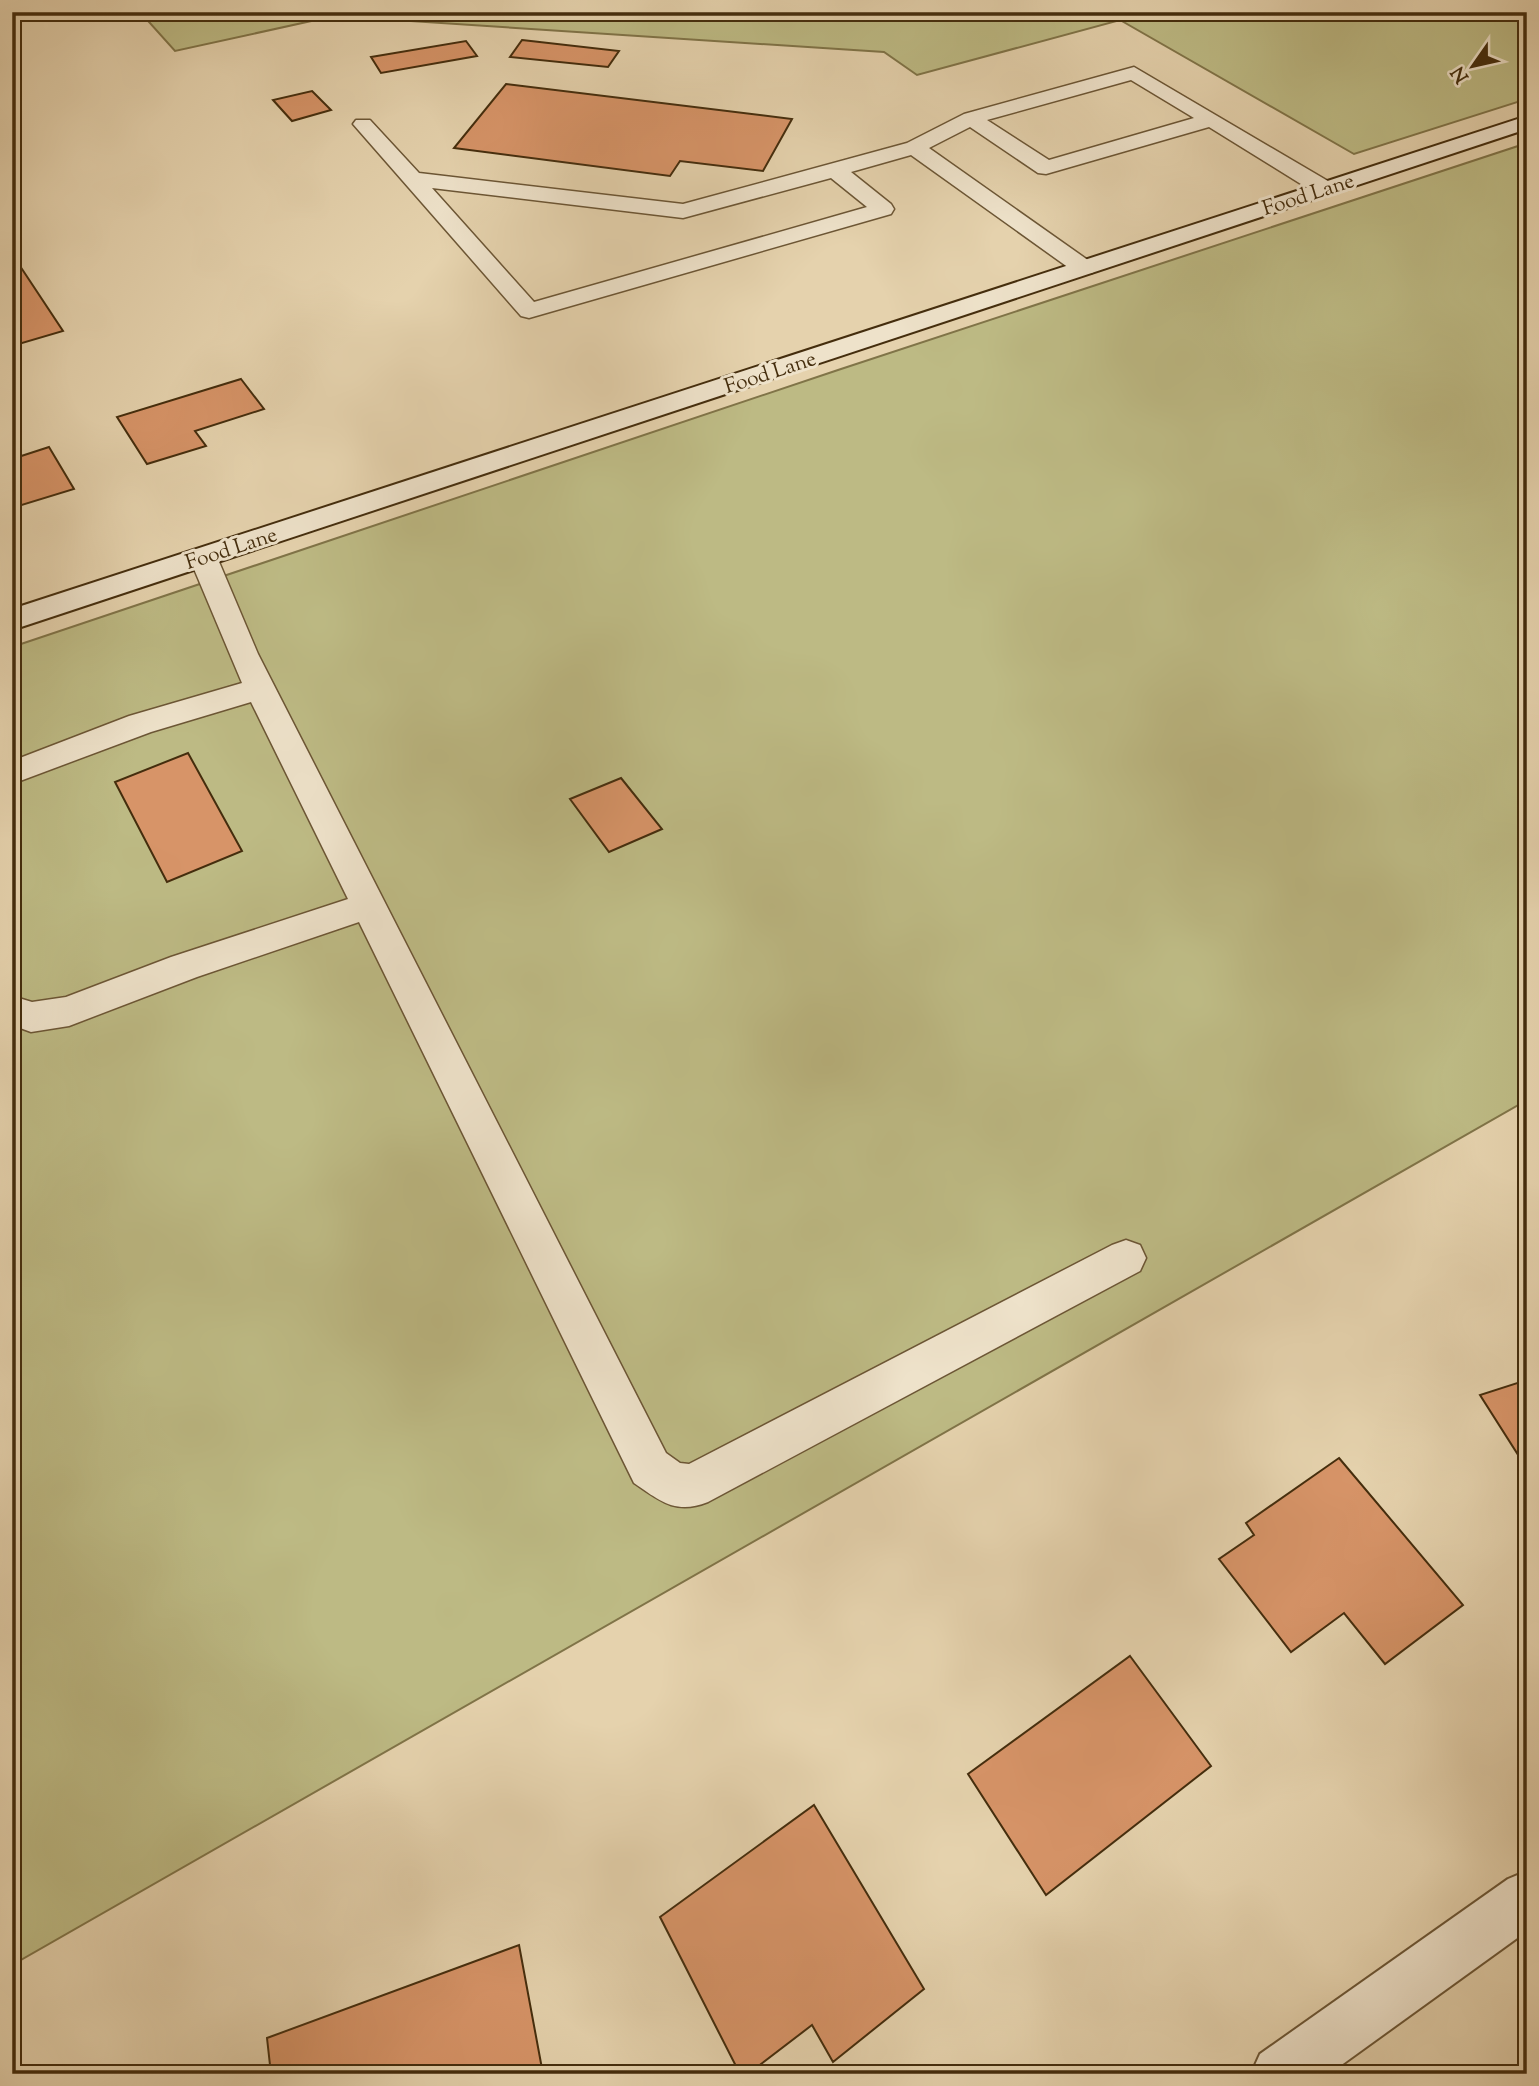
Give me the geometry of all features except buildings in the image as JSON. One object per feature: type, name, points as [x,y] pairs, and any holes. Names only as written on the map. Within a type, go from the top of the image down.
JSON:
[{"type":"street","name":"Food Lane","points":[[12,620],[1527,122]]},
{"type":"street","points":[[1280,2074],[1527,1898]]},
{"type":"lane","points":[[411,179],[684,211],[914,147],[971,118],[1134,73],[1325,189]]},
{"type":"lane","points":[[971,118],[1046,168],[1211,120]]},
{"type":"lane","points":[[362,124],[529,311],[883,209],[835,170]]},
{"type":"lane","points":[[914,147],[1084,268]]},
{"type":"lane","points":[[202,557],[243,654],[650,1468],[673,1484],[692,1486],[1126,1258]]},
{"type":"lane","points":[[12,773],[140,724],[262,688]]},
{"type":"lane","points":[[12,1010],[31,1017],[69,1011],[184,967],[370,905]]},
{"type":"shaded area","points":[[140,12],[1527,12],[1527,99],[1354,154],[1120,20],[917,75],[884,52],[334,16],[175,51]]},
{"type":"shaded area","points":[[1527,143],[1527,1100],[12,1965],[12,647]]}]
